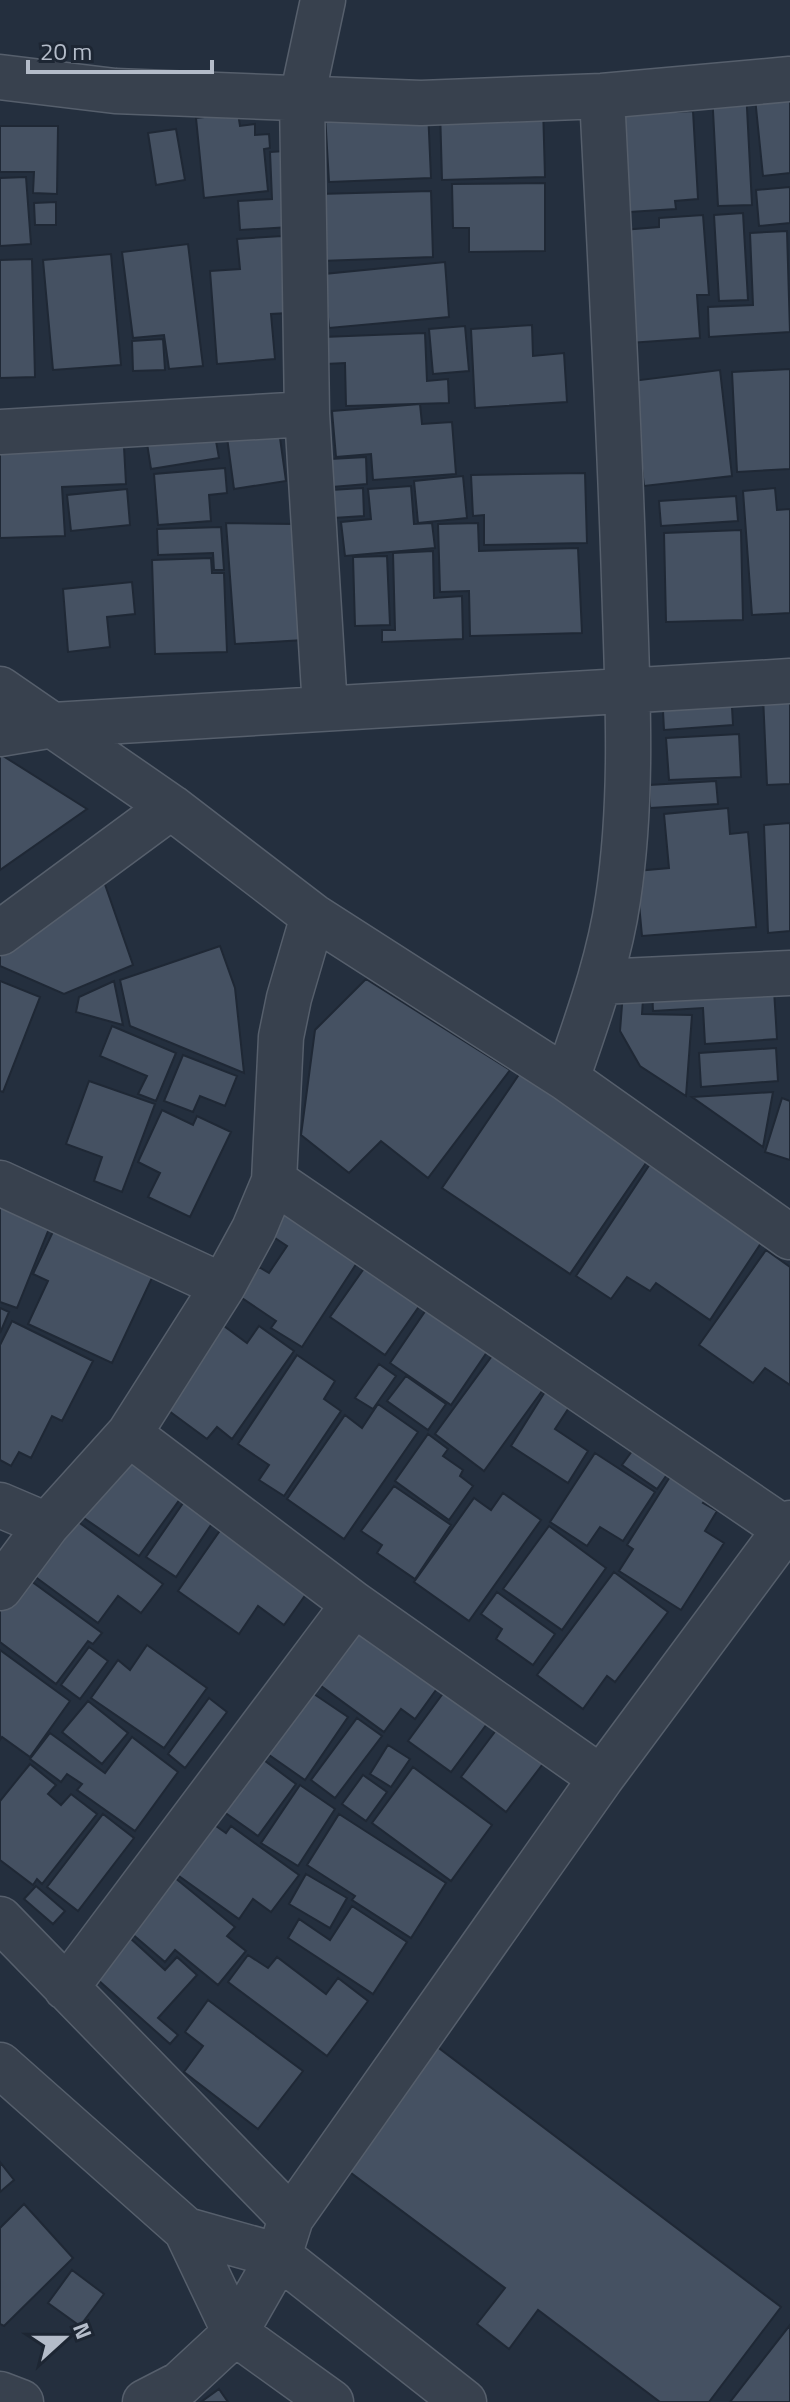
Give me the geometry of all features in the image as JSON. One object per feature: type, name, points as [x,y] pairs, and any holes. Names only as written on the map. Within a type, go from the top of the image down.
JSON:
[{"type":"street","points":[[323,0],[302,98],[307,414],[325,708]]},
{"type":"street","points":[[0,77],[115,91],[421,103],[602,96],[790,79]]},
{"type":"street","points":[[567,1079],[600,982],[618,902],[627,826],[627,689],[618,409],[602,96]]},
{"type":"street","points":[[0,432],[307,414]]},
{"type":"street","points":[[0,734],[53,725],[790,681]]},
{"type":"street","points":[[0,689],[171,807],[313,916],[567,1079],[787,1232]]},
{"type":"street","points":[[0,933],[171,807]]},
{"type":"street","points":[[0,1588],[47,1525],[129,1434],[223,1286],[254,1229],[274,1181],[281,1037],[313,916]]},
{"type":"street","points":[[600,982],[790,973]]},
{"type":"street","points":[[145,2402],[180,2384],[235,2333],[285,2237],[601,1778],[788,1526],[274,1181]]},
{"type":"street","points":[[0,1183],[223,1286]]},
{"type":"street","points":[[129,1434],[354,1604],[601,1778]]},
{"type":"street","points":[[0,1505],[47,1525]]},
{"type":"street","points":[[66,1988],[354,1604]]},
{"type":"street","points":[[0,1919],[66,1988],[285,2237],[464,2402]]},
{"type":"street","points":[[0,2065],[186,2230],[235,2333],[331,2402]]},
{"type":"street","points":[[186,2230],[285,2237]]},
{"type":"street","points":[[0,2394],[21,2402]]},
{"type":"building","points":[[790,85],[790,173],[763,176],[754,88]]},
{"type":"building","points":[[746,89],[752,205],[718,206],[712,92]]},
{"type":"building","points":[[671,94],[673,112],[693,111],[698,199],[675,201],[676,209],[629,212],[621,98]]},
{"type":"building","points":[[543,106],[545,177],[442,180],[440,109]]},
{"type":"building","points":[[428,110],[431,178],[329,182],[325,114]]},
{"type":"building","points":[[238,113],[240,126],[255,124],[255,135],[269,134],[270,148],[264,149],[268,191],[204,198],[196,118]]},
{"type":"building","points":[[0,126],[58,126],[57,194],[33,193],[34,172],[0,172]]},
{"type":"building","points":[[176,129],[185,180],[156,185],[148,133]]},
{"type":"building","points":[[285,151],[290,227],[240,230],[238,201],[272,199],[270,152]]},
{"type":"building","points":[[26,177],[31,244],[0,246],[0,178]]},
{"type":"building","points":[[545,183],[545,251],[469,252],[469,228],[453,228],[452,184]]},
{"type":"building","points":[[790,187],[790,223],[759,226],[756,190]]},
{"type":"building","points":[[431,191],[433,257],[320,261],[318,194]]},
{"type":"building","points":[[56,202],[56,225],[35,225],[34,203]]},
{"type":"building","points":[[743,213],[748,300],[719,301],[714,215]]},
{"type":"building","points":[[703,215],[709,295],[697,295],[700,338],[629,343],[622,230],[659,227],[659,218]]},
{"type":"building","points":[[787,231],[790,332],[709,337],[708,307],[753,305],[750,233]]},
{"type":"building","points":[[282,236],[289,313],[271,314],[275,359],[217,364],[210,271],[240,269],[237,239]]},
{"type":"building","points":[[188,244],[203,366],[169,369],[164,335],[133,338],[122,252]]},
{"type":"building","points":[[111,254],[121,365],[53,370],[43,260]]},
{"type":"building","points":[[32,259],[35,377],[0,378],[0,260]]},
{"type":"building","points":[[445,262],[449,317],[329,328],[324,274]]},
{"type":"building","points":[[532,325],[533,356],[564,353],[567,402],[475,408],[471,329]]},
{"type":"building","points":[[465,326],[469,371],[433,374],[429,329]]},
{"type":"building","points":[[425,333],[427,381],[448,379],[449,403],[346,406],[345,363],[325,364],[323,337]]},
{"type":"building","points":[[163,339],[165,370],[133,371],[132,341]]},
{"type":"building","points":[[790,369],[790,469],[737,472],[732,372]]},
{"type":"building","points":[[720,370],[732,476],[644,486],[632,381]]},
{"type":"building","points":[[209,401],[219,458],[151,469],[142,411]]},
{"type":"building","points":[[275,402],[286,481],[234,489],[223,408]]},
{"type":"building","points":[[420,404],[422,424],[452,422],[456,474],[373,480],[371,454],[336,457],[332,411]]},
{"type":"building","points":[[0,447],[124,447],[126,484],[62,487],[65,536],[0,538]]},
{"type":"building","points":[[366,457],[367,484],[332,487],[330,459]]},
{"type":"building","points":[[225,468],[227,493],[209,495],[211,521],[158,525],[154,474]]},
{"type":"building","points":[[585,473],[587,543],[484,545],[484,515],[473,516],[471,475]]},
{"type":"building","points":[[463,476],[467,518],[418,523],[414,481]]},
{"type":"building","points":[[411,486],[414,524],[432,523],[435,548],[345,556],[341,522],[371,519],[368,489]]},
{"type":"building","points":[[363,488],[364,516],[333,518],[331,490]]},
{"type":"building","points":[[775,488],[777,510],[790,509],[790,613],[752,615],[743,491]]},
{"type":"building","points":[[127,489],[130,525],[71,531],[67,495]]},
{"type":"building","points":[[736,496],[738,521],[661,526],[659,501]]},
{"type":"building","points":[[226,523],[296,524],[304,640],[235,644]]},
{"type":"building","points":[[478,523],[479,551],[578,548],[582,633],[470,636],[469,591],[440,592],[438,524]]},
{"type":"building","points":[[221,527],[224,570],[214,570],[213,553],[158,555],[157,529]]},
{"type":"building","points":[[741,530],[743,620],[666,622],[664,533]]},
{"type":"building","points":[[433,551],[434,598],[462,596],[463,639],[382,642],[382,630],[395,630],[393,553]]},
{"type":"building","points":[[387,556],[390,625],[355,626],[353,557]]},
{"type":"building","points":[[211,558],[212,573],[224,573],[227,652],[155,654],[152,560]]},
{"type":"building","points":[[132,582],[135,614],[107,617],[110,647],[68,652],[63,589]]},
{"type":"building","points":[[731,689],[733,725],[664,730],[662,692]]},
{"type":"building","points":[[790,695],[790,784],[767,785],[763,696]]},
{"type":"building","points":[[739,734],[741,777],[669,780],[666,738]]},
{"type":"building","points":[[0,754],[87,809],[0,870]]},
{"type":"building","points":[[716,781],[718,804],[650,808],[649,785]]},
{"type":"building","points":[[728,808],[730,834],[748,832],[756,927],[642,936],[636,871],[669,868],[664,814]]},
{"type":"building","points":[[790,823],[790,931],[768,933],[764,825]]},
{"type":"building","points":[[101,873],[133,965],[64,994],[0,966],[0,943]]},
{"type":"building","points":[[220,946],[235,988],[244,1073],[130,1026],[120,980]]},
{"type":"building","points":[[772,957],[777,1039],[705,1044],[703,1008],[653,1011],[651,965]]},
{"type":"building","points":[[625,966],[645,969],[642,1014],[692,1015],[686,1096],[640,1066],[620,1031]]},
{"type":"building","points":[[366,979],[510,1070],[428,1178],[381,1141],[349,1173],[301,1135],[315,1030]]},
{"type":"building","points":[[0,981],[40,997],[3,1092],[0,1091]]},
{"type":"building","points":[[114,981],[123,1025],[76,1012],[79,997]]},
{"type":"building","points":[[112,1026],[176,1053],[156,1101],[138,1094],[147,1076],[100,1056]]},
{"type":"building","points":[[776,1048],[778,1081],[701,1087],[699,1053]]},
{"type":"building","points":[[183,1055],[237,1076],[225,1106],[200,1096],[193,1112],[164,1101]]},
{"type":"building","points":[[520,1073],[648,1160],[570,1274],[442,1188]]},
{"type":"building","points":[[89,1081],[155,1104],[122,1192],[94,1181],[102,1157],[66,1144]]},
{"type":"building","points":[[773,1092],[763,1147],[692,1097]]},
{"type":"building","points":[[782,1098],[790,1101],[790,1160],[765,1152]]},
{"type":"building","points":[[162,1110],[193,1125],[197,1116],[231,1132],[190,1217],[148,1197],[160,1173],[138,1162]]},
{"type":"building","points":[[654,1158],[767,1234],[710,1320],[656,1283],[650,1291],[627,1277],[611,1299],[576,1276]]},
{"type":"building","points":[[0,1169],[61,1199],[17,1308],[0,1302]]},
{"type":"building","points":[[285,1196],[366,1249],[302,1347],[271,1328],[276,1321],[239,1296],[259,1267],[269,1273],[287,1246],[263,1230]]},
{"type":"building","points":[[67,1202],[166,1248],[112,1363],[28,1324],[48,1281],[33,1274]]},
{"type":"building","points":[[766,1250],[790,1267],[790,1385],[765,1368],[753,1383],[699,1345]]},
{"type":"building","points":[[372,1257],[427,1295],[385,1355],[330,1317]]},
{"type":"building","points":[[443,1285],[504,1327],[451,1405],[390,1363]]},
{"type":"building","points":[[0,1308],[9,1312],[0,1333]]},
{"type":"building","points":[[201,1309],[247,1343],[259,1326],[294,1351],[232,1439],[217,1427],[207,1439],[142,1391]]},
{"type":"building","points":[[12,1321],[93,1361],[62,1421],[52,1416],[31,1458],[19,1452],[11,1466],[0,1460],[0,1345]]},
{"type":"building","points":[[500,1345],[550,1380],[484,1471],[435,1434]]},
{"type":"building","points":[[297,1355],[335,1381],[324,1399],[341,1411],[284,1496],[259,1480],[269,1465],[238,1444]]},
{"type":"building","points":[[379,1364],[396,1376],[373,1409],[355,1398]]},
{"type":"building","points":[[406,1376],[446,1404],[428,1430],[387,1401]]},
{"type":"building","points":[[548,1387],[572,1403],[555,1429],[588,1451],[568,1483],[511,1446]]},
{"type":"building","points":[[378,1404],[418,1432],[344,1539],[287,1499],[345,1415],[362,1428]]},
{"type":"building","points":[[428,1434],[448,1449],[443,1456],[463,1470],[460,1476],[473,1486],[449,1520],[395,1481]]},
{"type":"building","points":[[643,1436],[677,1460],[657,1489],[622,1465]]},
{"type":"building","points":[[110,1440],[185,1492],[139,1556],[81,1516]]},
{"type":"building","points":[[595,1453],[655,1492],[623,1541],[600,1527],[587,1546],[550,1522]]},
{"type":"building","points":[[678,1464],[714,1486],[703,1503],[717,1511],[705,1531],[724,1543],[681,1610],[619,1571],[633,1549],[627,1545]]},
{"type":"building","points":[[394,1486],[451,1525],[415,1579],[377,1553],[382,1545],[361,1531]]},
{"type":"building","points":[[190,1493],[219,1513],[176,1577],[146,1557]]},
{"type":"building","points":[[503,1493],[541,1520],[469,1621],[414,1582],[474,1498],[491,1510]]},
{"type":"building","points":[[228,1519],[316,1580],[284,1625],[258,1606],[239,1634],[178,1591]]},
{"type":"building","points":[[77,1521],[163,1584],[141,1613],[118,1596],[98,1623],[26,1570]]},
{"type":"building","points":[[549,1526],[606,1568],[562,1630],[503,1589]]},
{"type":"building","points":[[614,1572],[668,1612],[615,1682],[607,1676],[583,1709],[537,1675]]},
{"type":"building","points":[[20,1573],[102,1633],[93,1644],[88,1641],[56,1684],[0,1642],[0,1600]]},
{"type":"building","points":[[497,1592],[555,1634],[533,1665],[496,1639],[502,1629],[481,1614]]},
{"type":"building","points":[[344,1602],[446,1676],[415,1719],[401,1709],[384,1732],[317,1683]]},
{"type":"building","points":[[147,1645],[207,1688],[164,1748],[91,1698],[118,1660],[130,1670]]},
{"type":"building","points":[[89,1647],[108,1661],[80,1699],[61,1685]]},
{"type":"building","points":[[0,1650],[70,1701],[30,1757],[2,1737],[0,1740]]},
{"type":"building","points":[[461,1669],[504,1701],[451,1772],[408,1741]]},
{"type":"building","points":[[308,1690],[348,1717],[305,1780],[239,1734]]},
{"type":"building","points":[[209,1698],[227,1712],[185,1768],[168,1754]]},
{"type":"building","points":[[88,1701],[128,1733],[102,1764],[62,1732]]},
{"type":"building","points":[[506,1717],[552,1752],[506,1812],[461,1777]]},
{"type":"building","points":[[357,1718],[382,1736],[335,1798],[311,1780]]},
{"type":"building","points":[[50,1733],[105,1773],[132,1737],[178,1772],[135,1831],[77,1790],[82,1784],[67,1774],[61,1782],[30,1759]]},
{"type":"building","points":[[238,1741],[296,1784],[258,1836],[200,1795]]},
{"type":"building","points":[[388,1745],[410,1759],[391,1787],[370,1774]]},
{"type":"building","points":[[30,1764],[56,1785],[48,1794],[61,1805],[71,1794],[97,1814],[42,1884],[37,1879],[33,1885],[0,1860],[0,1801]]},
{"type":"building","points":[[413,1767],[492,1825],[451,1881],[372,1823]]},
{"type":"building","points":[[363,1775],[387,1792],[366,1821],[342,1804]]},
{"type":"building","points":[[300,1785],[335,1809],[298,1866],[261,1843]]},
{"type":"building","points":[[188,1806],[226,1833],[231,1826],[299,1875],[271,1912],[253,1899],[239,1919],[151,1856]]},
{"type":"building","points":[[103,1814],[134,1838],[78,1911],[47,1887]]},
{"type":"building","points":[[339,1814],[446,1883],[411,1938],[352,1900],[355,1896],[307,1865]]},
{"type":"building","points":[[152,1859],[235,1927],[227,1936],[246,1951],[218,1985],[175,1950],[165,1962],[124,1927]]},
{"type":"building","points":[[306,1874],[347,1898],[330,1928],[289,1904]]},
{"type":"building","points":[[36,1886],[65,1911],[53,1924],[24,1899]]},
{"type":"building","points":[[352,1906],[407,1942],[373,1994],[288,1938],[299,1919],[330,1940]]},
{"type":"building","points":[[106,1916],[165,1970],[177,1957],[197,1975],[158,2018],[178,2035],[170,2044],[70,1955]]},
{"type":"building","points":[[248,1955],[268,1968],[277,1957],[326,1994],[338,1978],[368,2001],[327,2056],[228,1982]]},
{"type":"building","points":[[208,2000],[303,2071],[258,2129],[184,2072],[203,2046],[185,2032]]},
{"type":"building","points":[[411,2027],[781,2307],[709,2402],[660,2402],[538,2310],[509,2349],[477,2324],[505,2288],[319,2149]]},
{"type":"building","points":[[0,2162],[14,2180],[0,2192]]},
{"type":"building","points":[[24,2204],[73,2258],[4,2326],[0,2324],[0,2228]]},
{"type":"building","points":[[72,2270],[104,2294],[80,2326],[48,2303]]},
{"type":"building","points":[[790,2325],[790,2402],[730,2402]]},
{"type":"building","points":[[219,2389],[228,2402],[201,2402]]}]
